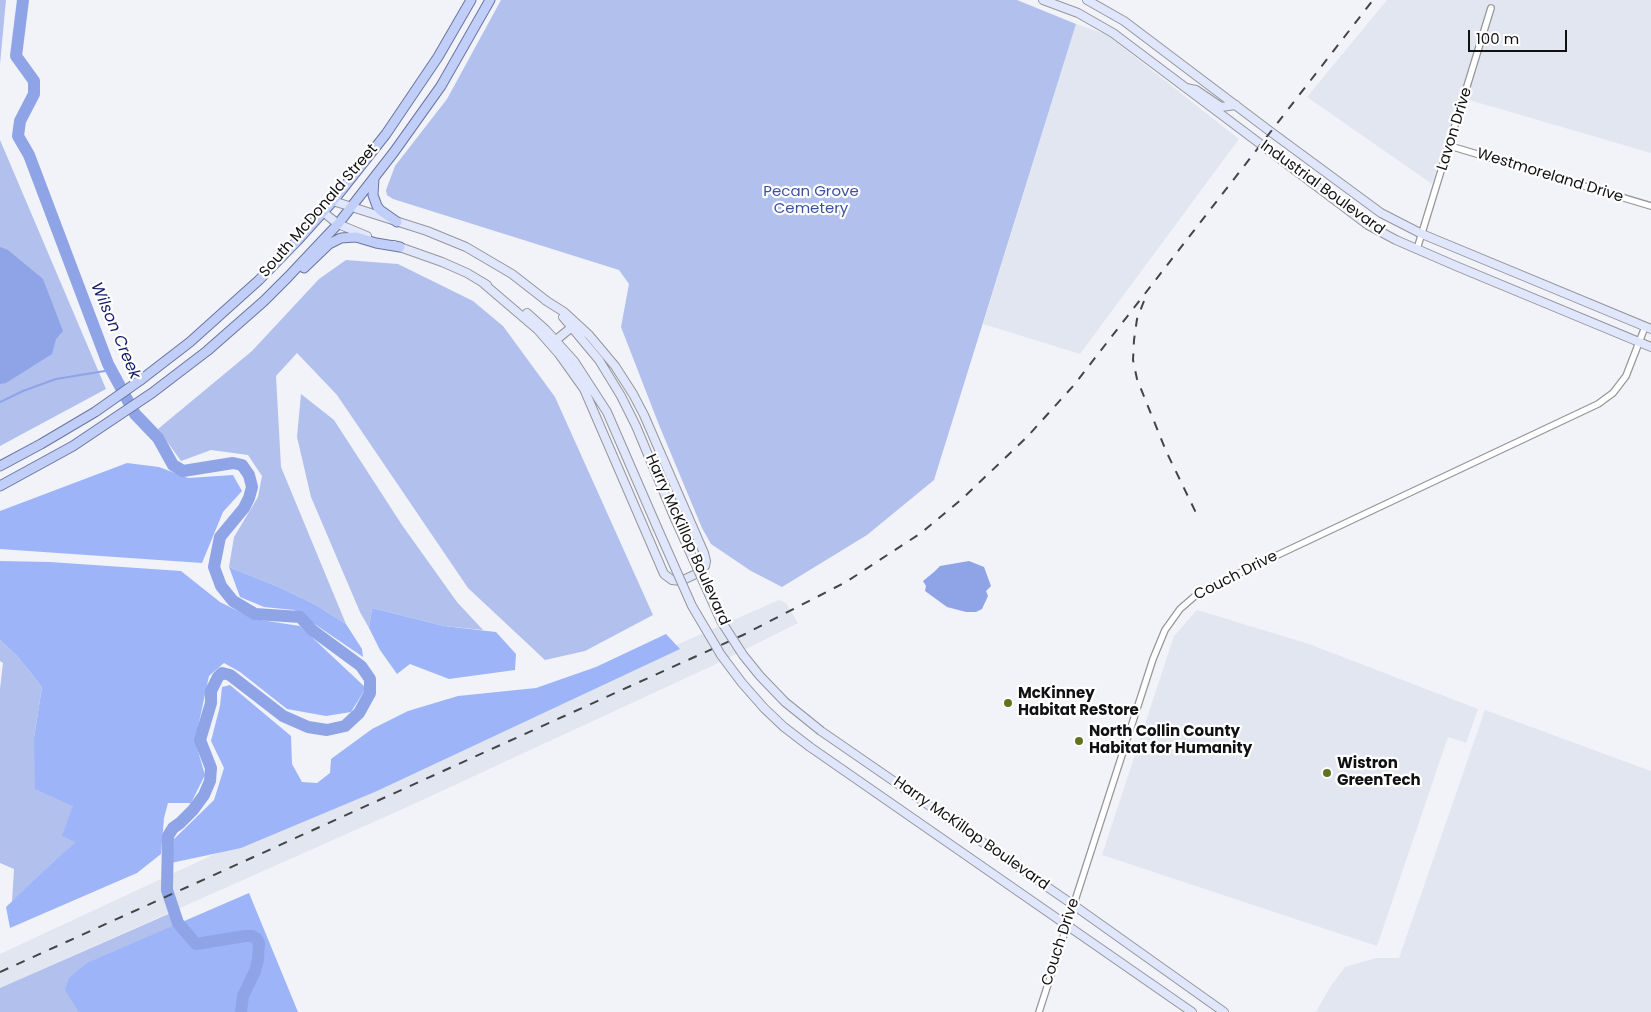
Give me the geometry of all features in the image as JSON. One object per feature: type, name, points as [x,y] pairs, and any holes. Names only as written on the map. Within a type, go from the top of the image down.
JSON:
[{"type":"main road","name":"South McDonald Street","points":[[0,466],[95,412],[142,379],[190,342],[259,280],[333,201],[364,163],[392,126],[438,57],[471,0]]},
{"type":"main road","name":"South McDonald Street","points":[[0,486],[105,425],[152,393],[207,351],[264,301],[338,224],[374,178],[441,86],[490,0]]},
{"type":"main road","name":"Industrial Boulevard","points":[[1043,0],[1073,11],[1100,24],[1121,38],[1368,225],[1396,240],[1651,347]]},
{"type":"main road","name":"Industrial Boulevard","points":[[1087,0],[1124,21],[1365,202],[1396,221],[1422,234],[1648,328]]},
{"type":"main road","points":[[1189,70],[1181,85],[1196,90],[1223,108],[1236,105]]},
{"type":"main road","points":[[374,178],[373,195],[376,206],[397,222]]},
{"type":"main road","name":"Harry McKillop Boulevard","points":[[333,201],[442,236],[482,255],[512,274],[546,300],[572,327],[599,360],[628,409],[721,621],[743,655],[760,676],[785,702],[821,731],[1072,904],[1224,1012]]},
{"type":"main road","name":"Harry McKillop Boulevard","points":[[323,212],[338,224],[356,232],[437,260],[483,283],[534,319],[556,340],[584,374],[607,412],[699,619],[732,670],[772,716],[810,747],[1192,1012]]},
{"type":"main road","points":[[264,301],[283,289],[329,244],[337,239],[356,237],[400,247]]},
{"type":"main road","points":[[483,283],[543,335],[584,390],[664,574],[672,580],[682,581],[698,573],[705,566],[704,553],[633,394],[615,366],[588,335],[564,312],[546,300]]},
{"type":"main road","points":[[556,340],[572,327]]},
{"type":"street","name":"Lavon Drive","points":[[1417,249],[1491,8]]},
{"type":"street","name":"Westmoreland Drive","points":[[1450,146],[1651,206]]},
{"type":"street","name":"Couch Drive","points":[[1038,1012],[1155,653],[1165,630],[1180,609],[1195,596],[1214,585],[1593,407],[1609,396],[1623,381],[1639,342],[1648,328]]},
{"type":"shaded area","points":[[1387,0],[1651,0],[1651,153],[1459,97],[1432,184],[1307,97]]},
{"type":"shaded area","points":[[1076,24],[1106,34],[1239,139],[1080,354],[983,324]]},
{"type":"shaded area","points":[[0,247],[8,250],[43,279],[63,331],[56,339],[52,354],[6,383],[0,384]]},
{"type":"shaded area","points":[[127,463],[159,467],[188,478],[233,475],[242,491],[223,512],[202,563],[0,549],[0,511]]},
{"type":"shaded area","points":[[0,561],[50,562],[181,571],[220,602],[254,619],[300,626],[366,688],[351,712],[326,716],[287,709],[240,672],[224,663],[209,676],[195,741],[205,775],[191,803],[168,803],[164,818],[161,854],[137,873],[10,928],[6,907],[76,842],[62,836],[73,806],[35,789],[34,738],[42,687],[17,656],[0,640]]},
{"type":"shaded area","points":[[969,561],[984,567],[991,586],[986,591],[988,596],[982,609],[976,612],[966,612],[947,607],[925,591],[926,586],[923,581],[940,566]]},
{"type":"shaded area","points":[[229,567],[281,588],[316,605],[346,624],[362,649],[363,657],[294,610],[264,607],[240,597]]},
{"type":"shaded area","points":[[779,600],[786,603],[798,623],[714,665],[405,808],[0,988],[0,954],[453,743]]},
{"type":"shaded area","points":[[372,608],[444,626],[496,632],[516,654],[515,670],[449,679],[410,664],[397,674],[380,650],[369,628]]},
{"type":"shaded area","points":[[1197,610],[1309,644],[1478,709],[1466,743],[1448,737],[1377,946],[1102,855],[1174,636]]},
{"type":"shaded area","points":[[666,634],[680,649],[377,791],[241,848],[171,863],[174,839],[214,800],[224,768],[211,741],[220,706],[222,687],[230,685],[291,736],[292,764],[302,782],[317,783],[330,773],[331,759],[372,729],[408,711],[458,696],[536,688],[596,667]]},
{"type":"shaded area","points":[[1485,710],[1651,771],[1651,1012],[1316,1012],[1330,987],[1345,967],[1376,958],[1399,958]]},
{"type":"shaded area","points":[[249,893],[298,1012],[79,1012],[65,990],[69,978],[87,963]]},
{"type":"green space","points":[[0,0],[6,0],[0,64]]},
{"type":"green space","name":"Pecan Grove Cemetery","points":[[501,0],[1017,0],[1076,24],[934,480],[867,535],[782,587],[751,571],[711,544],[702,528],[621,327],[629,284],[619,270],[393,199],[387,195],[386,190],[395,166],[447,99]]},
{"type":"green space","points":[[0,140],[106,389],[0,446]]},
{"type":"green space","points":[[346,260],[398,264],[473,301],[503,326],[555,397],[653,615],[585,651],[545,660],[468,588],[337,395],[297,353],[276,376],[281,467],[346,624],[316,605],[281,588],[229,567],[234,537],[258,497],[262,476],[248,455],[211,450],[181,461],[158,429],[252,351],[319,279]]},
{"type":"green space","points":[[301,394],[334,420],[402,525],[457,602],[483,630],[444,626],[372,608],[369,628],[360,612],[311,497],[297,437]]},
{"type":"green space","points":[[0,640],[17,656],[42,687],[34,738],[73,806],[77,842],[55,860],[12,902],[14,869],[0,863],[0,689],[3,663],[0,661]]},
{"type":"green space","points":[[173,912],[177,924],[241,1012],[0,1012],[0,988]]},
{"type":"waterway","name":"Wilson Creek","points":[[23,0],[16,56],[34,81],[34,94],[20,121],[18,136],[29,155],[108,364],[135,414],[158,438],[173,465],[183,471],[233,463],[242,465],[249,475],[252,487],[249,498],[244,508],[220,537],[214,567],[221,586],[233,601],[255,614],[300,617],[312,630],[361,666],[370,679],[370,693],[359,713],[345,726],[327,730],[308,727],[283,716],[230,675],[222,673],[211,691],[211,703],[200,740],[211,768],[210,781],[204,795],[193,810],[173,828],[168,836],[167,890],[178,923],[196,944],[245,936],[252,936],[257,939],[259,943],[258,960],[243,996],[241,1012]]},
{"type":"waterway","points":[[0,402],[56,379],[111,370]]},
{"type":"railway","points":[[0,972],[743,635],[846,582],[921,533],[963,498],[1027,437],[1074,385],[1373,0]]},
{"type":"railway","points":[[1144,301],[1137,319],[1134,340],[1133,360],[1137,379],[1166,451],[1198,517]]},
{"type":"place","name":"McKinney Habitat ReStore","points":[[1008,703]]},
{"type":"place","name":"North Collin County Habitat for Humanity","points":[[1079,741]]},
{"type":"place","name":"Wistron GreenTech","points":[[1327,773]]}]
